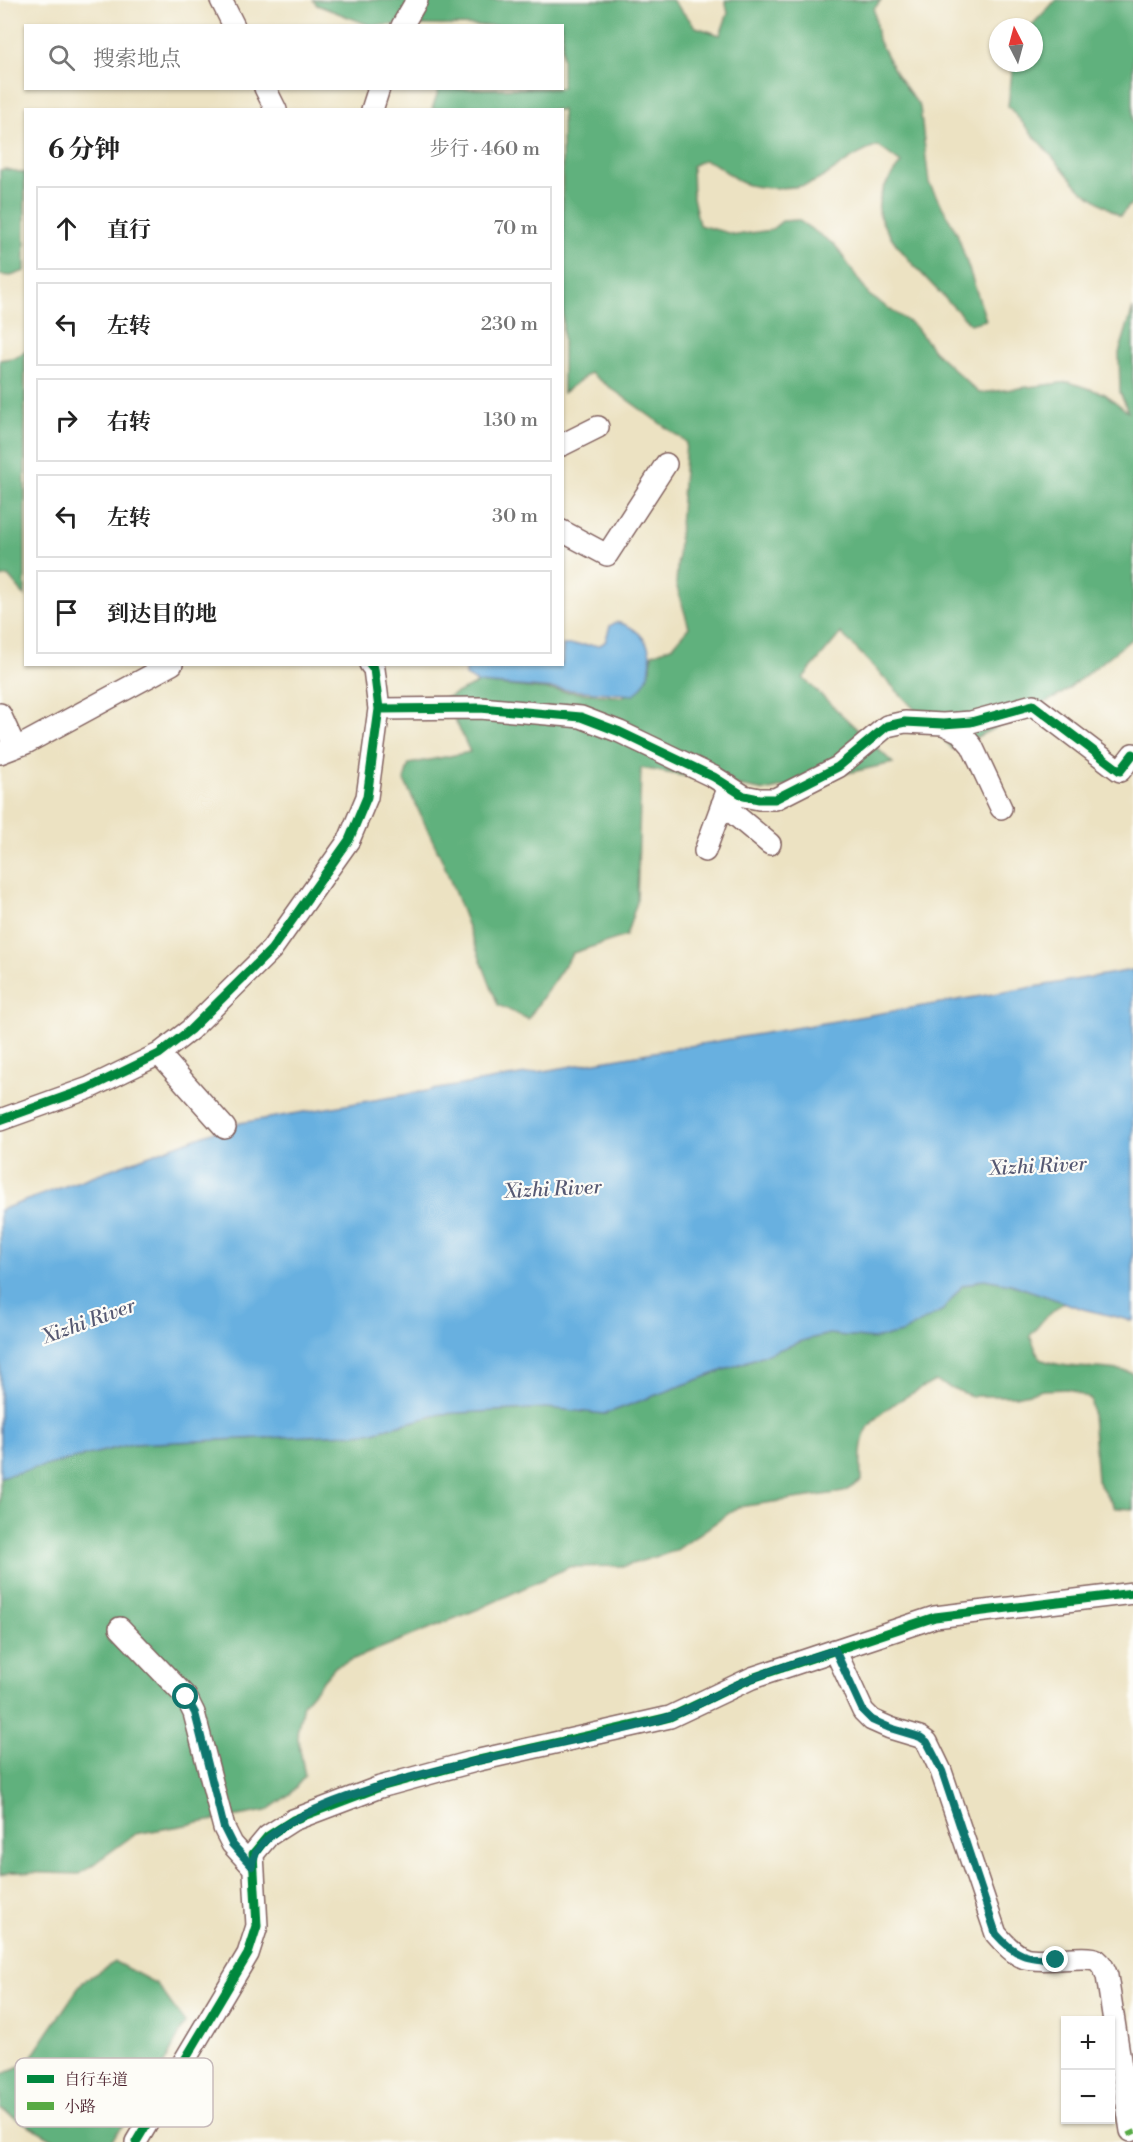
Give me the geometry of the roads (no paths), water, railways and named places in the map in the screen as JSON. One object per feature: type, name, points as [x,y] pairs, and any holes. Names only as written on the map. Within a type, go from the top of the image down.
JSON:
[{"type":"street","points":[[221,0],[233,24]]},
{"type":"street","points":[[403,24],[417,0]]},
{"type":"street","points":[[266,90],[275,108]]},
{"type":"street","points":[[373,108],[378,90]]},
{"type":"street","points":[[564,444],[598,426]]},
{"type":"street","points":[[564,532],[607,555],[666,464]]},
{"type":"street","points":[[0,714],[7,750],[168,666]]},
{"type":"street","points":[[0,1120],[88,1088],[159,1054],[190,1030],[271,950],[349,840],[367,796],[379,709],[374,669],[372,666]]},
{"type":"street","points":[[726,795],[775,799],[838,767],[887,726],[905,722],[943,724],[971,722],[1034,705],[1120,771],[1133,754]]},
{"type":"street","points":[[379,709],[480,708],[581,717],[620,732],[726,795],[770,844]]},
{"type":"street","points":[[943,724],[960,732],[972,746],[1001,808]]},
{"type":"street","points":[[705,851],[726,795]]},
{"type":"street","points":[[159,1054],[225,1128]]},
{"type":"street","points":[[186,2058],[248,1954],[257,1926],[253,1854],[268,1836],[293,1820],[380,1786],[478,1760],[670,1717],[752,1678],[934,1617],[1133,1593]]},
{"type":"street","points":[[120,1628],[186,1697],[195,1713],[224,1828],[232,1844],[252,1866]]},
{"type":"street","points":[[835,1650],[863,1711],[872,1720],[920,1737],[927,1742],[942,1771],[996,1934],[1008,1947],[1025,1958],[1090,1959],[1102,1965],[1107,1976],[1131,2131]]},
{"type":"street","points":[[136,2142],[145,2127]]},
{"type":"water","points":[[616,622],[629,626],[646,642],[650,653],[651,663],[648,675],[634,695],[478,683],[466,676],[466,666],[564,666],[564,645],[600,645],[605,642],[610,626]]},
{"type":"water","name":"Xizhi River","points":[[1133,970],[1133,1321],[1083,1309],[1011,1284],[984,1279],[962,1286],[943,1310],[902,1333],[873,1339],[829,1334],[805,1340],[605,1414],[547,1408],[441,1414],[369,1433],[132,1444],[0,1477],[0,1210],[234,1124]]}]
